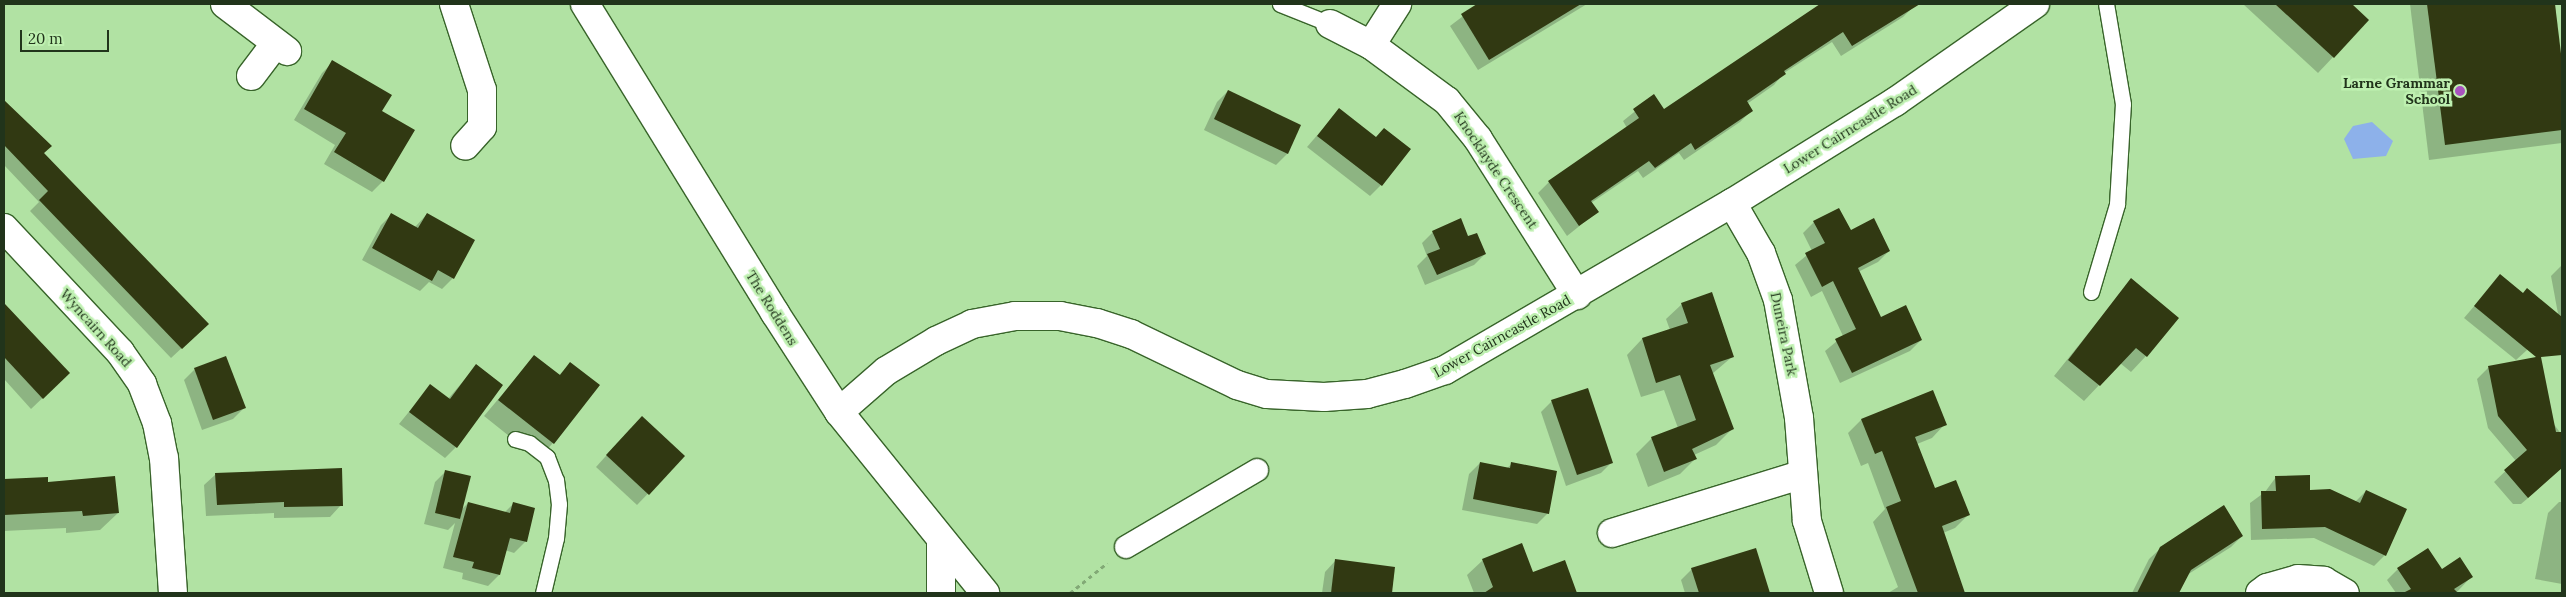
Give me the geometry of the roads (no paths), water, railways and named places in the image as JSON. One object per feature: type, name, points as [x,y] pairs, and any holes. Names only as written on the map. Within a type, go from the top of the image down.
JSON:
[{"type":"street","points":[[225,4],[281,47],[251,76]]},
{"type":"street","points":[[454,4],[482,90],[482,126],[465,146]]},
{"type":"street","name":"The Roddens","points":[[585,4],[775,313],[839,412],[941,540],[986,593]]},
{"type":"street","points":[[1371,45],[1397,4]]},
{"type":"street","name":"Lower Cairncastle Road","points":[[839,412],[886,371],[936,341],[972,324],[1015,316],[1060,316],[1097,323],[1131,334],[1237,385],[1267,394],[1324,397],[1368,394],[1445,370],[1577,295],[1732,203],[1895,102],[2035,4]]},
{"type":"street","name":"Knocklayde Crescent","points":[[1330,24],[1371,45],[1438,92],[1464,119],[1577,295]]},
{"type":"street","name":"Duneira Park","points":[[1732,203],[1761,253],[1778,300],[1798,411],[1801,474],[1810,538],[1829,593]]},
{"type":"street","name":"Wyncairn Road","points":[[4,228],[120,352],[145,390],[157,422],[164,458],[173,593]]},
{"type":"street","points":[[1126,547],[1257,470]]},
{"type":"street","points":[[1612,534],[1801,474]]},
{"type":"street","points":[[941,540],[941,593]]},
{"type":"street","points":[[2260,593],[2266,588],[2298,579],[2324,582],[2345,593]]},
{"type":"lane","points":[[1280,4],[1330,24]]},
{"type":"lane","points":[[2091,292],[2117,204],[2123,104],[2106,4]]},
{"type":"lane","points":[[515,439],[529,443],[547,456],[556,480],[559,504],[556,538],[543,593]]},
{"type":"water","points":[[2372,122],[2393,141],[2386,156],[2353,159],[2344,139],[2353,126]]},
{"type":"place","name":"Larne Grammar School","points":[[2460,91]]}]
